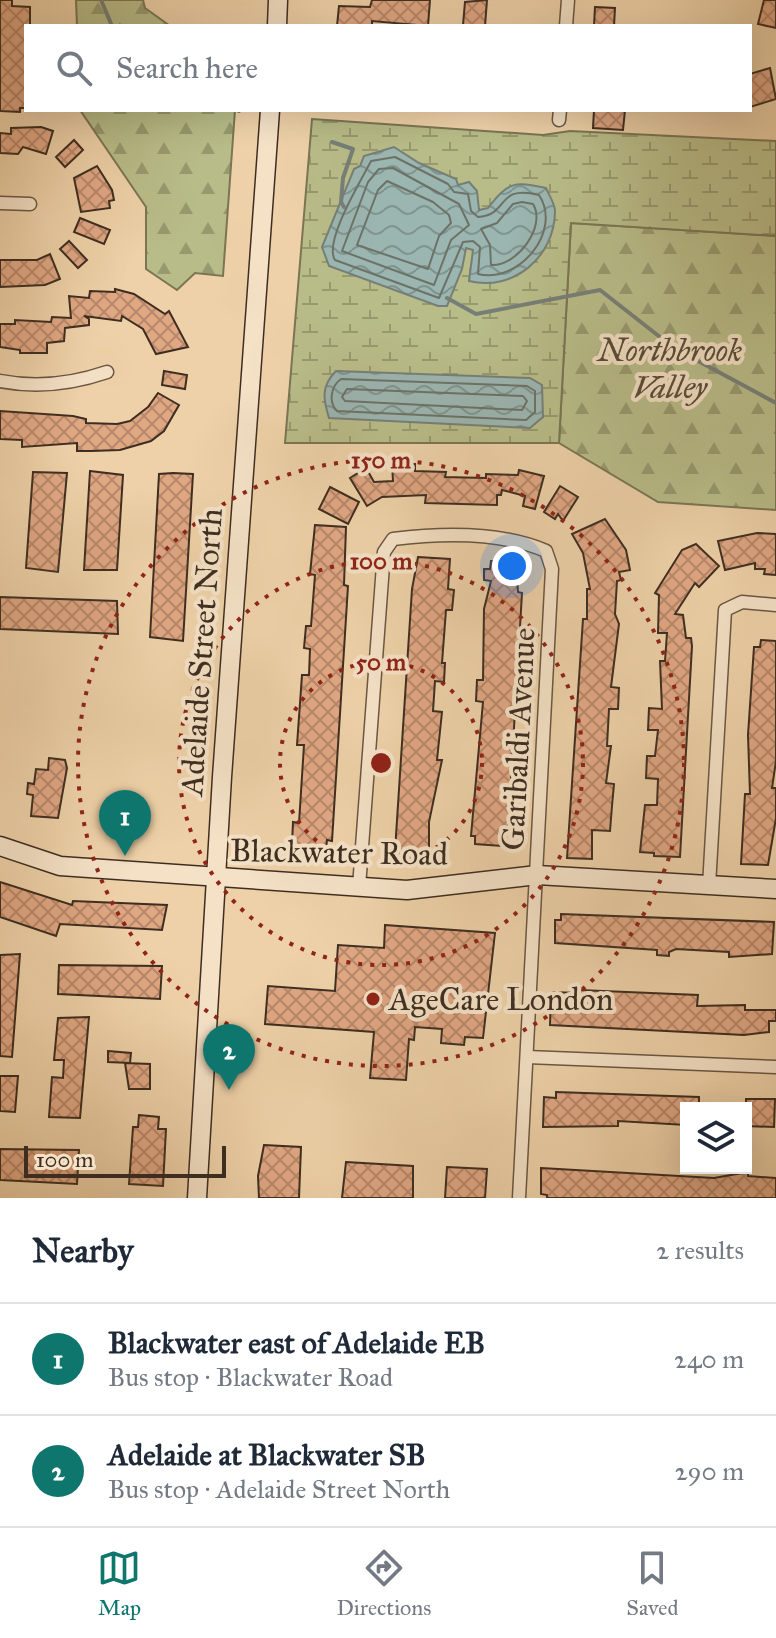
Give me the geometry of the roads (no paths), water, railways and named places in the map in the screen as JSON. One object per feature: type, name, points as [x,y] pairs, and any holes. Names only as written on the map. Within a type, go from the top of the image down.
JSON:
[{"type":"main road","points":[[277,24],[278,0]]},
{"type":"main road","name":"Adelaide Street North","points":[[197,1198],[270,112]]},
{"type":"main road","name":"Blackwater Road","points":[[0,846],[60,866],[407,890],[537,875],[776,889]]},
{"type":"street","points":[[566,24],[568,0]]},
{"type":"street","points":[[0,203],[30,204]]},
{"type":"street","points":[[0,381],[43,385],[84,380],[107,372]]},
{"type":"street","name":"Garibaldi Avenue","points":[[359,887],[384,552],[393,539],[420,536],[521,540],[546,551],[552,569],[519,1198]]},
{"type":"street","points":[[709,886],[725,610],[742,602],[776,605]]},
{"type":"street","points":[[527,1057],[776,1067]]},
{"type":"water","points":[[394,147],[419,163],[456,179],[458,185],[469,182],[477,191],[479,210],[488,208],[512,186],[519,184],[546,188],[555,211],[548,243],[539,256],[516,276],[485,283],[469,281],[473,250],[466,248],[462,269],[447,306],[438,306],[329,266],[322,247],[354,169],[360,166],[364,156]]},
{"type":"water","points":[[336,371],[530,378],[542,385],[543,417],[530,428],[329,418],[325,393]]},
{"type":"waterway","points":[[101,0],[111,24]]},
{"type":"waterway","points":[[332,142],[353,149],[343,178],[341,202],[344,207]]},
{"type":"waterway","points":[[447,298],[476,314],[600,290],[674,348],[776,403]]},
{"type":"place","name":"Blackwater east of Adelaide EB","points":[[125,856]]},
{"type":"place","name":"AgeCare London","points":[[373,999]]},
{"type":"place","name":"Adelaide at Blackwater SB","points":[[229,1090]]},
{"type":"park label","name":"Northbrook Valley","points":[[670,368]]}]
